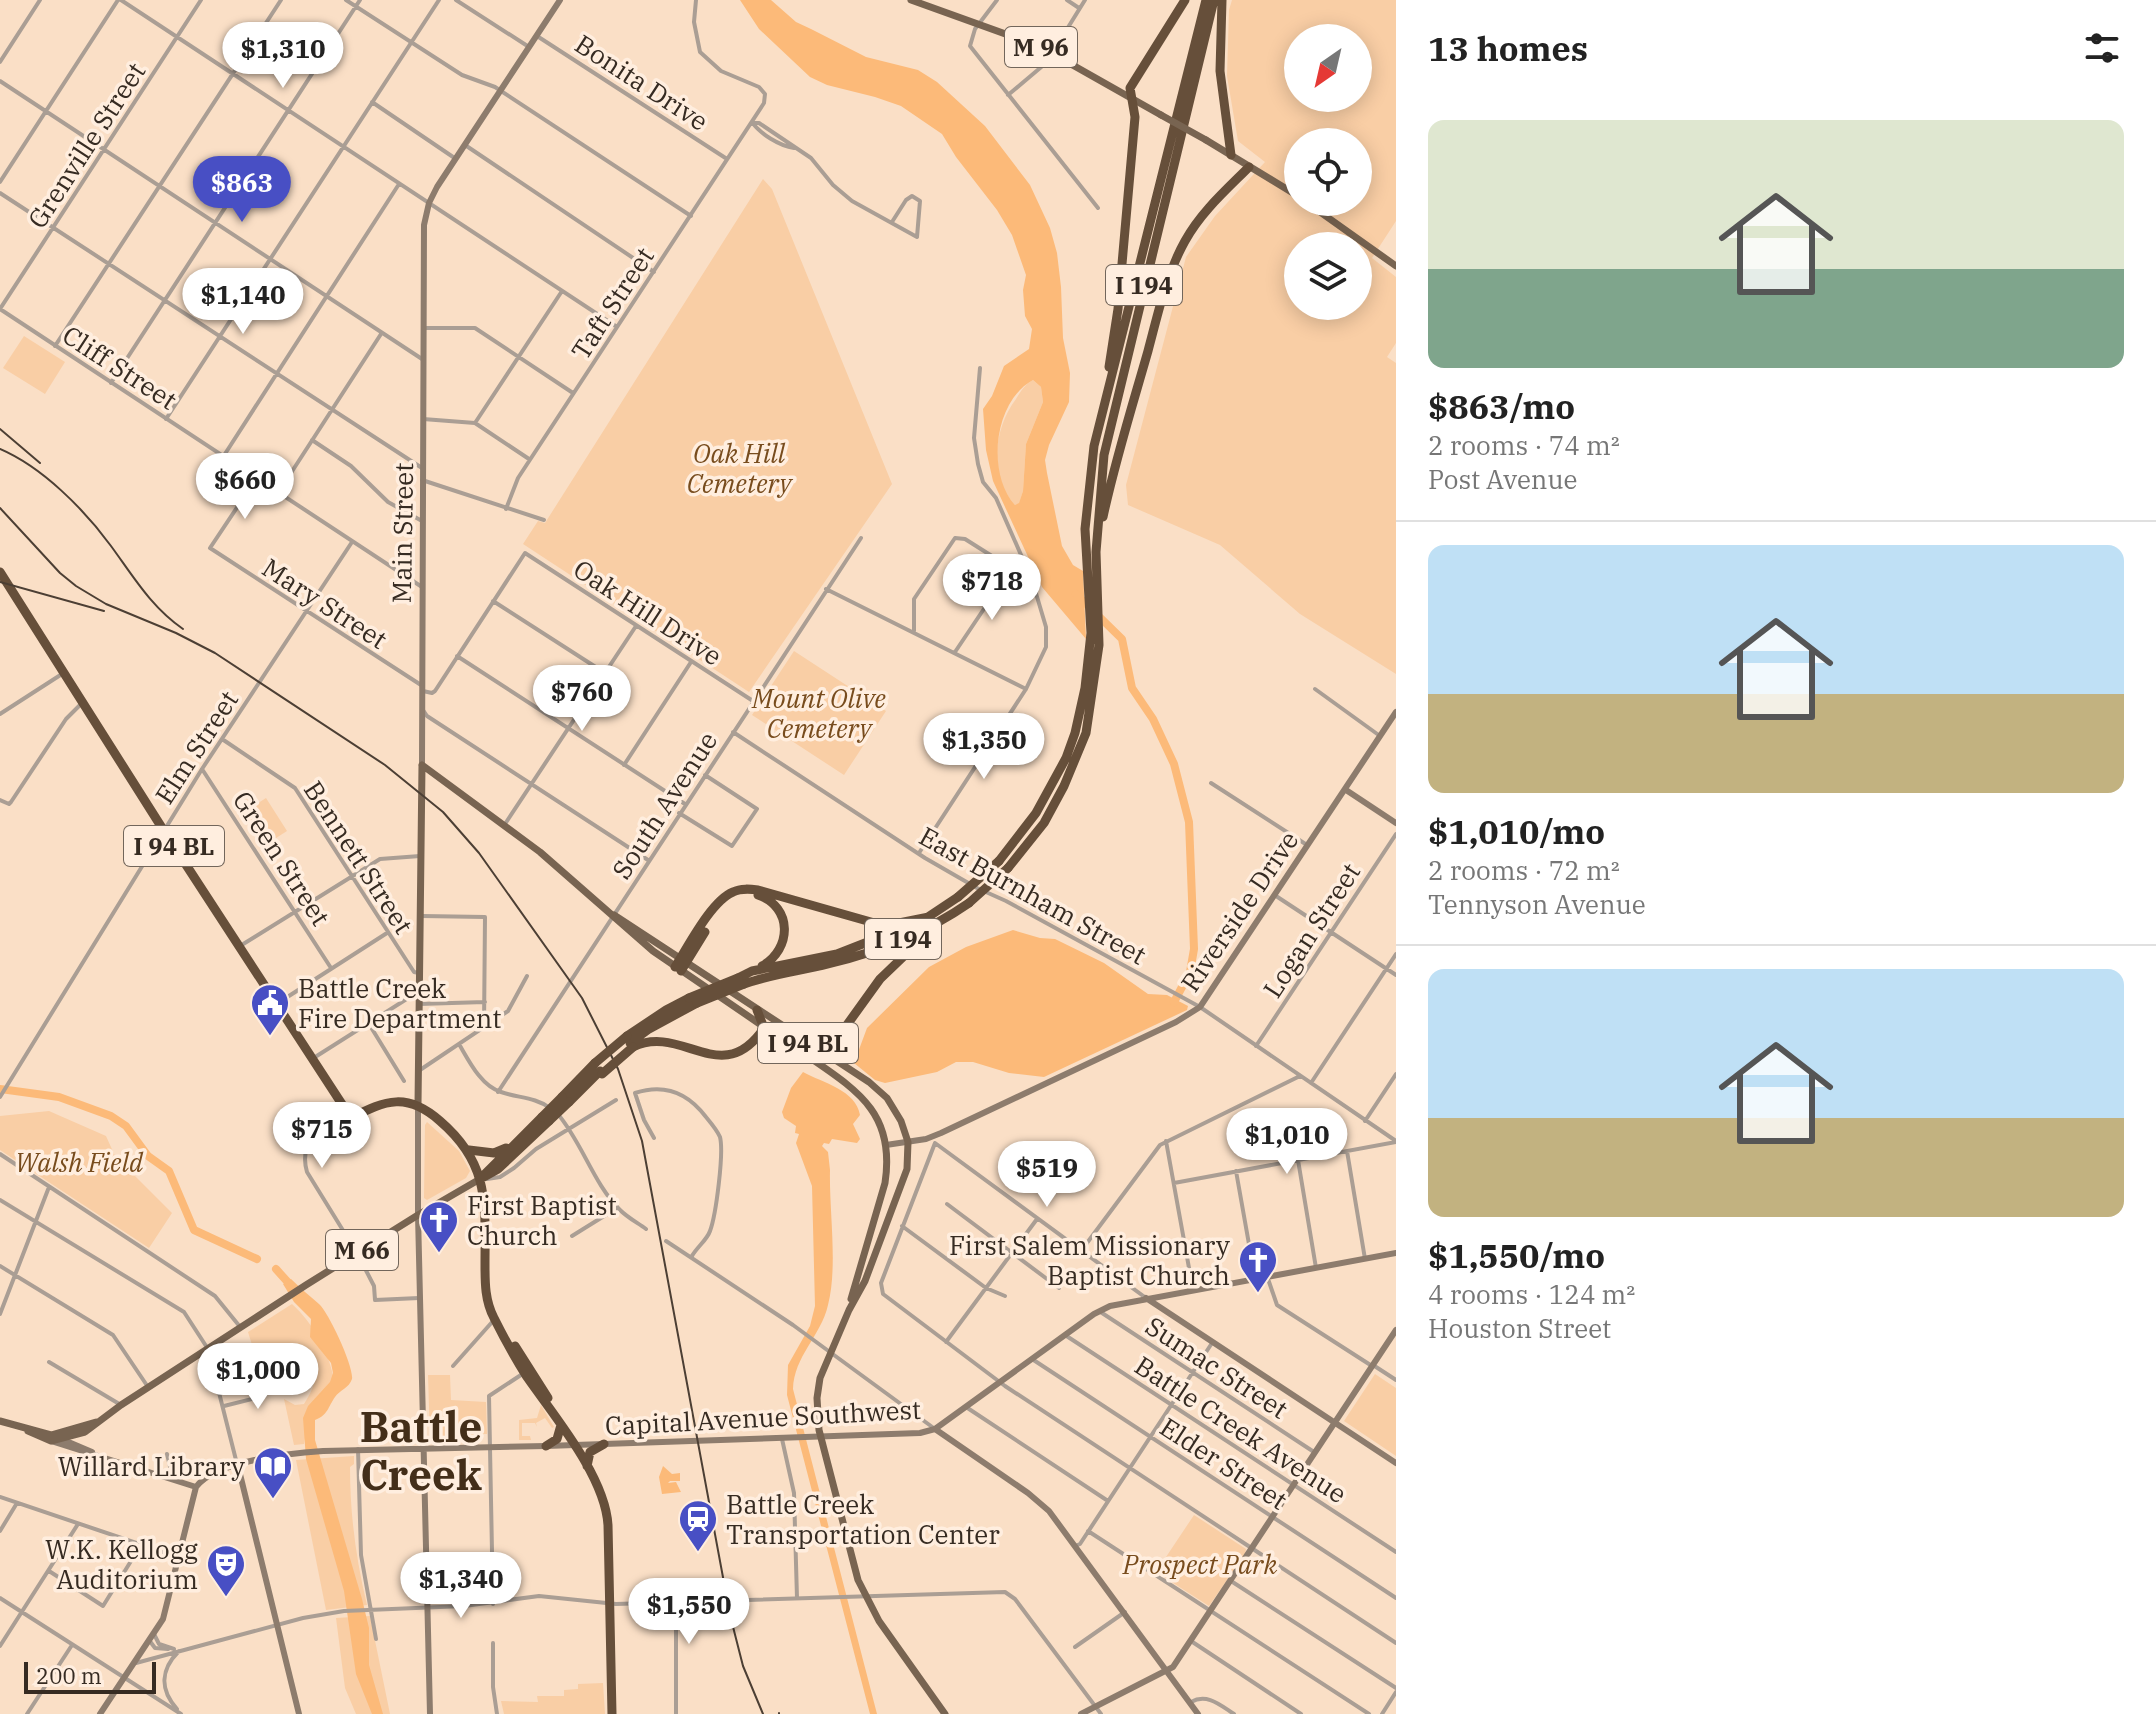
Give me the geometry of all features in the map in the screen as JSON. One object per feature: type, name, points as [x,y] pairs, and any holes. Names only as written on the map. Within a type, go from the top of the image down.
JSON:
[{"type":"highway","points":[[1100,423],[1118,309],[1135,117],[1130,88],[1185,0]]},
{"type":"highway","name":"I 194","points":[[741,981],[752,971],[831,963],[940,923],[969,903],[1008,868],[1044,823],[1077,759],[1086,733],[1093,655],[1086,566],[1086,518],[1094,446],[1206,0]]},
{"type":"highway","name":"I 194","points":[[480,1179],[498,1169],[565,1100],[666,1010],[741,981],[878,940],[929,917],[958,897],[999,861],[1036,813],[1066,758],[1093,655],[1099,623],[1096,552],[1100,487],[1110,424],[1214,0]]},
{"type":"highway","points":[[1222,0],[1220,71],[1231,155]]},
{"type":"highway","points":[[1096,552],[1114,464],[1159,305],[1174,264],[1196,223],[1249,167]]},
{"type":"highway","name":"I 94 BL","points":[[0,572],[351,1118]]},
{"type":"highway","points":[[680,965],[714,909],[733,892],[758,890],[851,918],[894,924],[929,917]]},
{"type":"highway","points":[[680,965],[721,908],[737,895],[761,895],[771,901],[783,916],[784,939],[776,956],[752,971]]},
{"type":"highway","points":[[786,1042],[816,1056],[826,1054],[880,979],[940,923]]},
{"type":"highway","points":[[630,1042],[663,1042],[722,1057],[742,1051],[764,1028],[757,1010]]},
{"type":"highway","name":"I 194","points":[[565,1100],[598,1071]]},
{"type":"highway","points":[[351,1118],[386,1102],[411,1102],[444,1124],[469,1150],[480,1179],[485,1215],[485,1289],[494,1319],[574,1445],[600,1492],[607,1517],[612,1714]]},
{"type":"highway","name":"I 194","points":[[480,1179],[515,1142],[546,1119]]},
{"type":"highway","points":[[469,1150],[494,1153],[515,1142]]},
{"type":"highway","points":[[546,1446],[557,1439],[561,1425]]},
{"type":"highway","points":[[587,1469],[590,1452],[604,1444]]},
{"type":"main road","name":"M 96","points":[[911,0],[1052,52],[1284,188]]},
{"type":"main road","points":[[1326,216],[1396,266]]},
{"type":"main road","name":"I 94 BL","points":[[422,765],[505,824],[614,915],[764,1028],[860,1093],[884,1132],[885,1183],[849,1310]]},
{"type":"main road","name":"Main Street","points":[[418,1105],[422,765]]},
{"type":"main road","name":"I 94 BL","points":[[680,965],[869,1082],[896,1110],[908,1142],[907,1169],[902,1184],[865,1281],[820,1378],[817,1398],[821,1438],[851,1560],[866,1596],[888,1634],[945,1714]]},
{"type":"main road","name":"M 66","points":[[51,1438],[96,1422],[306,1285],[480,1179]]},
{"type":"main road","points":[[0,1422],[51,1438]]},
{"type":"main road","name":"M 66","points":[[51,1438],[61,1439],[85,1432],[96,1422]]},
{"type":"street","points":[[0,62],[40,0]]},
{"type":"street","points":[[0,182],[120,0],[617,327]]},
{"type":"street","name":"Grenville Street","points":[[0,309],[201,0]]},
{"type":"street","points":[[55,346],[281,0]]},
{"type":"street","points":[[346,0],[471,80],[483,82],[501,92],[691,216]]},
{"type":"street","points":[[111,383],[360,0]]},
{"type":"street","points":[[166,419],[439,0]]},
{"type":"street","points":[[456,0],[529,47]]},
{"type":"street","name":"Main Street","points":[[422,765],[423,232],[429,203],[560,0]]},
{"type":"street","points":[[696,0],[694,22],[700,52],[721,71],[763,90],[764,103],[753,122],[811,158],[833,185],[852,201],[917,237],[920,201],[912,196],[906,200],[892,222]]},
{"type":"street","points":[[939,9],[943,0]]},
{"type":"street","points":[[997,0],[975,29],[970,46],[1098,208]]},
{"type":"street","points":[[1067,0],[1079,8]]},
{"type":"street","points":[[1008,95],[1046,63],[1085,0]]},
{"type":"street","name":"Bonita Drive","points":[[537,36],[727,159]]},
{"type":"street","points":[[0,81],[423,359]]},
{"type":"street","points":[[372,102],[456,159]]},
{"type":"street","name":"Taft Street","points":[[506,509],[513,487],[530,460],[753,122]]},
{"type":"street","points":[[465,145],[654,272]]},
{"type":"street","points":[[223,457],[399,184]]},
{"type":"street","points":[[0,193],[422,468]]},
{"type":"street","points":[[475,423],[562,291]]},
{"type":"street","name":"Cliff Street","points":[[0,309],[422,587]]},
{"type":"street","points":[[423,328],[475,328],[574,393]]},
{"type":"street","points":[[278,493],[381,334]]},
{"type":"street","points":[[919,854],[1026,689],[1046,647],[1046,627],[1032,580],[996,498],[983,482],[974,438],[980,368]]},
{"type":"street","points":[[423,419],[475,423],[530,460]]},
{"type":"street","points":[[312,439],[351,466],[395,507],[422,521]]},
{"type":"street","name":"Mary Street","points":[[256,479],[210,548],[421,688]]},
{"type":"street","points":[[422,480],[544,520]]},
{"type":"street","name":"South Avenue","points":[[498,1092],[861,538]]},
{"type":"street","points":[[914,631],[914,599],[955,538],[965,539],[1003,563],[1006,576],[955,652]]},
{"type":"street","name":"Elm Street","points":[[0,1097],[202,769],[352,542]]},
{"type":"street","name":"Oak Hill Drive","points":[[493,601],[525,553],[753,701]]},
{"type":"street","points":[[826,589],[1026,689]]},
{"type":"street","points":[[421,688],[432,693],[435,691],[493,601],[605,673]]},
{"type":"street","points":[[505,824],[636,626]]},
{"type":"street","points":[[457,656],[685,804]]},
{"type":"street","points":[[624,765],[691,662]]},
{"type":"street","points":[[0,714],[63,672]]},
{"type":"street","points":[[1315,689],[1380,736]]},
{"type":"street","points":[[0,800],[11,802],[66,719],[83,703]]},
{"type":"street","points":[[421,709],[427,716],[649,861]]},
{"type":"street","name":"Riverside Drive","points":[[886,1145],[933,1140],[1176,1022],[1200,1007],[1396,712]]},
{"type":"street","name":"East Burnham Street","points":[[733,732],[919,854],[1200,1007],[1396,1142]]},
{"type":"street","name":"Bennett Street","points":[[222,739],[295,788],[387,933],[414,972],[419,973]]},
{"type":"street","name":"Green Street","points":[[202,769],[331,968]]},
{"type":"street","points":[[679,813],[732,846],[757,809],[705,775]]},
{"type":"street","points":[[1211,783],[1309,846]]},
{"type":"street","points":[[1346,790],[1396,823]]},
{"type":"street","name":"Logan Street","points":[[1256,1046],[1396,834]]},
{"type":"street","points":[[239,947],[386,857],[420,856]]},
{"type":"street","points":[[1276,896],[1396,975]]},
{"type":"street","points":[[419,916],[485,917],[484,1028]]},
{"type":"street","points":[[276,1005],[387,933]]},
{"type":"street","points":[[1311,1083],[1396,954]]},
{"type":"street","points":[[418,1071],[508,1011],[527,976]]},
{"type":"street","points":[[312,1060],[419,994]]},
{"type":"street","points":[[419,1004],[485,1002]]},
{"type":"street","points":[[369,1024],[404,1081]]},
{"type":"street","points":[[459,1044],[481,1078],[498,1092],[538,1101],[558,1114],[618,1208],[646,1229]]},
{"type":"street","points":[[1365,1121],[1396,1074]]},
{"type":"street","points":[[1081,1251],[1156,1149],[1166,1141],[1300,1076]]},
{"type":"street","points":[[654,1138],[635,1093],[657,1088],[681,1093],[695,1102],[719,1134],[721,1155],[710,1232],[692,1256]]},
{"type":"street","points":[[480,1179],[493,1180],[507,1173],[569,1128],[616,1100]]},
{"type":"street","points":[[418,1105],[419,1298],[430,1714]]},
{"type":"street","points":[[344,1232],[311,1179],[304,1161],[306,1149],[314,1138],[351,1118]]},
{"type":"street","points":[[1396,1463],[1146,1298],[933,1140],[880,1290],[884,1295],[1000,1382],[1396,1643]]},
{"type":"street","points":[[1166,1141],[1193,1290]]},
{"type":"street","points":[[1174,1183],[1396,1142]]},
{"type":"street","points":[[1347,1151],[1365,1259]]},
{"type":"street","points":[[0,1154],[215,1296],[241,1328]]},
{"type":"street","points":[[1298,1160],[1316,1268]]},
{"type":"street","points":[[1236,1171],[1255,1278]]},
{"type":"street","points":[[0,1314],[49,1187]]},
{"type":"street","points":[[0,1200],[182,1310],[208,1349],[299,1714]]},
{"type":"street","points":[[947,1204],[1059,1288]]},
{"type":"street","points":[[572,1236],[618,1208]]},
{"type":"street","points":[[946,1342],[1037,1219]]},
{"type":"street","points":[[901,1226],[986,1288],[1005,1296]]},
{"type":"street","points":[[666,1241],[804,1332],[1028,1493],[1051,1514],[1198,1714]]},
{"type":"street","points":[[357,1253],[374,1286],[375,1300],[419,1298]]},
{"type":"street","name":"Capital Avenue Southwest","points":[[196,1487],[207,1475],[238,1466],[323,1451],[896,1436],[935,1429],[1099,1311],[1115,1304],[1396,1253]]},
{"type":"street","points":[[0,1266],[113,1335],[148,1387]]},
{"type":"street","points":[[1267,1276],[1277,1305],[1396,1380]]},
{"type":"street","name":"Sumac Street","points":[[1099,1311],[1315,1453]]},
{"type":"street","points":[[453,1366],[494,1319]]},
{"type":"street","points":[[1081,1714],[1173,1667],[1396,1330]]},
{"type":"street","name":"Battle Creek Avenue","points":[[1065,1335],[1396,1552]]},
{"type":"street","points":[[1075,1546],[1088,1531],[1212,1342]]},
{"type":"street","name":"Elder Street","points":[[1032,1359],[1396,1598]]},
{"type":"street","points":[[49,1362],[121,1405]]},
{"type":"street","points":[[493,1604],[489,1396],[528,1371]]},
{"type":"street","points":[[224,1406],[264,1396],[268,1390]]},
{"type":"street","points":[[966,1407],[1108,1501]]},
{"type":"street","points":[[51,1438],[87,1453],[92,1452]]},
{"type":"street","points":[[61,1439],[196,1487],[163,1619],[100,1714]]},
{"type":"street","points":[[782,1439],[794,1494],[797,1598]]},
{"type":"street","points":[[358,1449],[361,1555],[376,1639]]},
{"type":"street","points":[[167,1454],[173,1479]]},
{"type":"street","points":[[0,1497],[178,1557]]},
{"type":"street","points":[[0,1531],[17,1503]]},
{"type":"street","points":[[0,1646],[78,1524]]},
{"type":"street","points":[[1088,1531],[1369,1714]]},
{"type":"street","points":[[49,1571],[103,1606],[141,1545]]},
{"type":"street","points":[[1231,1581],[1396,1690],[1382,1714]]},
{"type":"street","points":[[133,1663],[277,1625],[344,1611],[493,1604],[539,1596],[608,1604],[999,1592],[1015,1599],[1101,1714]]},
{"type":"street","points":[[0,1598],[181,1714]]},
{"type":"street","points":[[676,1602],[676,1714]]},
{"type":"street","points":[[1075,1647],[1125,1612]]},
{"type":"street","points":[[152,1637],[168,1649],[181,1649]]},
{"type":"street","points":[[1191,1641],[1301,1714]]},
{"type":"street","points":[[493,1643],[493,1687],[497,1714]]},
{"type":"street","points":[[27,1714],[72,1645]]},
{"type":"street","points":[[181,1649],[168,1664],[163,1681],[168,1699],[181,1714]]},
{"type":"street","points":[[1191,1702],[1198,1698],[1206,1699],[1234,1714]]},
{"type":"green space","points":[[1232,0],[1396,0],[1396,221],[1372,258],[1396,277],[1396,343],[1387,357],[1396,363],[1396,674],[1300,614],[1220,545],[1128,505],[1126,485],[1186,257],[1215,216],[1265,162],[1238,141],[1227,76]]},
{"type":"green space","name":"Oak Hill Cemetery","points":[[763,179],[772,189],[892,484],[749,692],[523,544],[538,521],[545,523]]},
{"type":"green space","points":[[24,336],[65,362],[45,394],[3,368]]},
{"type":"green space","points":[[1033,380],[1041,387],[1043,402],[1026,444],[1023,491],[1019,504],[1015,505],[1001,480],[997,452],[999,437],[1009,411],[1023,388]]},
{"type":"green space","name":"Mount Olive Cemetery","points":[[794,651],[886,711],[844,775],[752,715]]},
{"type":"green space","points":[[266,798],[287,831],[262,847],[241,814]]},
{"type":"green space","name":"Walsh Field","points":[[49,1111],[106,1136],[115,1156],[172,1213],[149,1248],[0,1150],[0,1116]]},
{"type":"green space","points":[[427,1122],[459,1151],[470,1171],[466,1178],[427,1200],[424,1198]]},
{"type":"green space","points":[[292,1304],[319,1339],[334,1380],[309,1412],[304,1444],[294,1445],[284,1399],[295,1405],[304,1404],[313,1387],[312,1370],[295,1351],[283,1357],[257,1361],[248,1332]]},
{"type":"green space","points":[[1375,1374],[1396,1388],[1396,1456],[1344,1421]]},
{"type":"green space","points":[[428,1375],[450,1375],[451,1400],[486,1402],[487,1434],[481,1434],[480,1438],[430,1439]]},
{"type":"green space","points":[[541,1405],[554,1427],[545,1418],[536,1423],[537,1427],[535,1423],[522,1423],[522,1436],[530,1436],[531,1440],[519,1440],[519,1420],[537,1418]]},
{"type":"green space","points":[[354,1456],[354,1464],[350,1467],[352,1520],[367,1605],[326,1610],[296,1460]]},
{"type":"green space","name":"Prospect Park","points":[[1194,1515],[1246,1549],[1209,1606],[1156,1572]]},
{"type":"green space","points":[[370,1616],[390,1714],[356,1714],[345,1688],[336,1618]]},
{"type":"green space","points":[[603,1683],[605,1714],[504,1714],[501,1701],[538,1702],[537,1696],[564,1696],[564,1690],[578,1689],[578,1684]]},
{"type":"shaded area","points":[[740,0],[771,0],[796,22],[866,57],[918,70],[937,82],[985,126],[1030,185],[1050,228],[1057,253],[1063,338],[1070,373],[1069,402],[1045,460],[1062,546],[1073,565],[1083,571],[1086,639],[1042,587],[993,481],[986,450],[983,409],[1004,366],[1029,349],[1032,329],[1025,316],[1023,290],[1026,275],[1012,235],[942,134],[901,106],[827,85],[810,77],[759,29]],"holes":[[[1033,380],[1041,387],[1043,402],[1026,444],[1023,491],[1019,503],[1015,505],[1000,475],[998,438],[1010,404],[1020,390]]]},
{"type":"shaded area","points":[[1013,930],[1055,939],[1104,963],[1148,994],[1167,995],[1188,1006],[1187,1010],[1044,1077],[1009,1073],[973,1062],[956,1062],[937,1072],[885,1083],[875,1080],[854,1063],[867,1028],[929,967],[966,947]]},
{"type":"shaded area","points":[[803,1072],[845,1093],[857,1106],[860,1115],[853,1124],[860,1139],[857,1143],[832,1139],[822,1146],[828,1152],[830,1170],[831,1290],[825,1316],[798,1366],[793,1389],[877,1714],[870,1714],[787,1395],[788,1365],[810,1326],[815,1306],[812,1186],[796,1143],[799,1134],[795,1133],[796,1126],[784,1118],[782,1112],[791,1088]]},
{"type":"shaded area","points":[[291,1279],[319,1304],[329,1318],[352,1373],[349,1385],[315,1420],[315,1440],[362,1599],[369,1628],[369,1665],[383,1714],[372,1714],[356,1674],[344,1591],[306,1459],[303,1418],[308,1406],[330,1382],[333,1373],[331,1363],[310,1337],[311,1319],[294,1302],[283,1284]]},
{"type":"shaded area","points":[[663,1466],[672,1474],[680,1473],[680,1481],[668,1483],[676,1482],[681,1492],[662,1494],[659,1477]]},
{"type":"waterway","points":[[1076,594],[1122,639],[1132,688],[1153,719],[1174,764],[1189,822],[1194,949],[1190,972],[1174,1002]]},
{"type":"waterway","name":"Battle Creek","points":[[0,1089],[59,1097],[111,1116],[126,1126],[148,1156],[169,1171],[194,1230],[257,1259]]},
{"type":"waterway","name":"Battle Creek","points":[[276,1269],[294,1289]]},
{"type":"railway","points":[[0,429],[40,463]]},
{"type":"railway","points":[[0,449],[31,467],[75,504],[152,601],[183,629]]},
{"type":"railway","points":[[0,508],[76,586],[106,604],[215,653],[385,765],[443,812],[479,853],[582,998],[618,1069],[642,1141],[730,1615],[743,1666],[763,1714]]},
{"type":"railway","points":[[0,582],[104,611]]},
{"type":"place","name":"Battle Creek Fire Department","points":[[270,1037]]},
{"type":"place","name":"First Baptist Church","points":[[439,1254]]},
{"type":"place","name":"First Salem Missionary Baptist Church","points":[[1258,1294]]},
{"type":"place","name":"Willard Library","points":[[273,1500]]},
{"type":"place","name":"Battle Creek Transportation Center","points":[[698,1553]]},
{"type":"place","name":"W.K. Kellogg Auditorium","points":[[226,1598]]},
{"type":"district","name":"Battle Creek","points":[[421,1450]]}]
